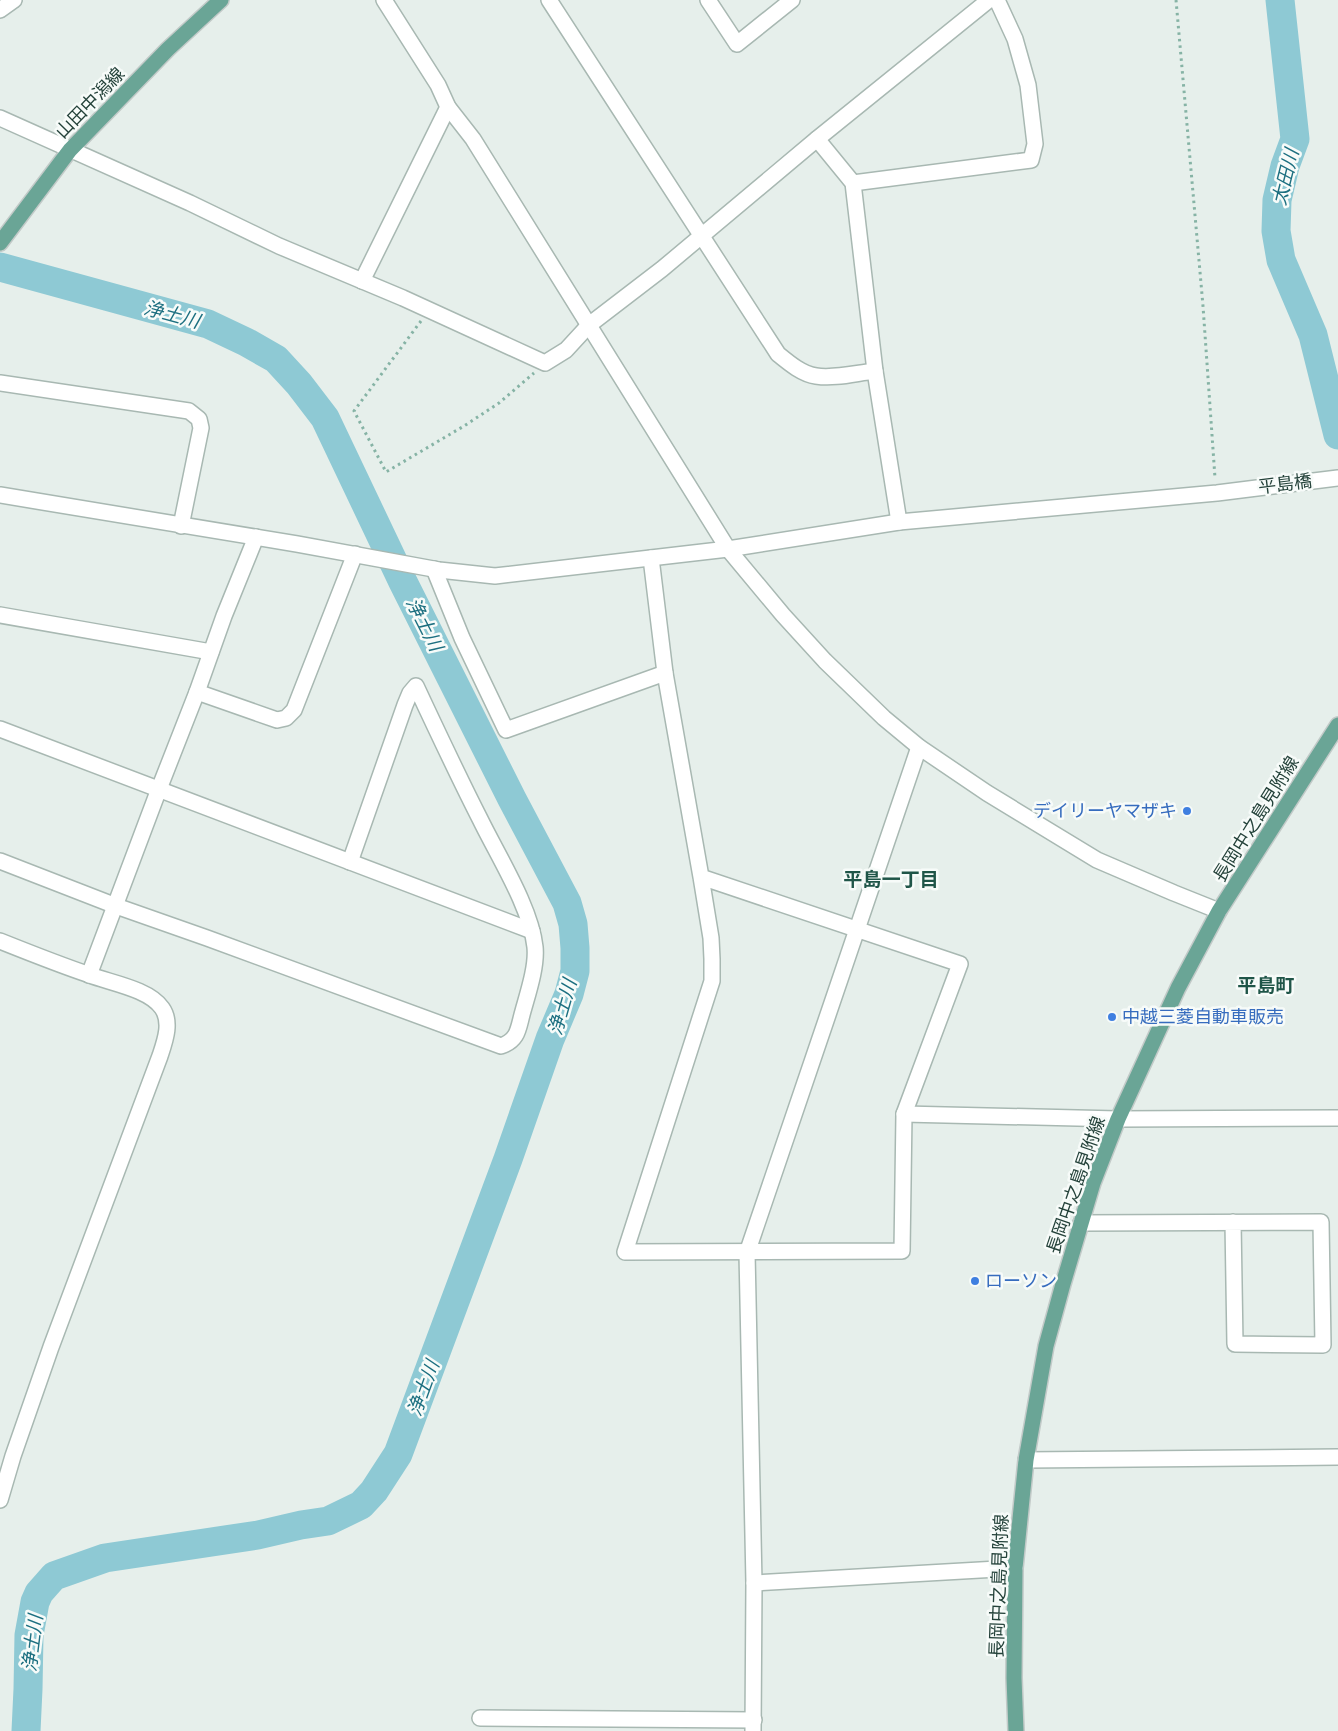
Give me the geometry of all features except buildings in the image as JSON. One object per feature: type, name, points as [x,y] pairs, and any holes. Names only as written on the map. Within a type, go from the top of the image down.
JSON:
[{"type":"main road","name":"山田中潟線","points":[[0,243],[70,150],[168,49],[221,0]]},
{"type":"main road","name":"長岡中之島見附線","points":[[1016,1731],[1014,1678],[1015,1568],[1026,1460],[1046,1346],[1093,1183],[1118,1119],[1178,988],[1219,911],[1336,728]]},
{"type":"street","points":[[0,10],[14,0]]},
{"type":"street","points":[[384,0],[438,85],[448,107],[473,139],[728,549],[783,615],[825,661],[884,718],[919,747],[987,793],[1097,860],[1219,911]]},
{"type":"street","points":[[549,0],[778,354],[803,372],[815,376],[834,376],[876,371]]},
{"type":"street","points":[[708,0],[737,44],[792,0]]},
{"type":"street","points":[[0,118],[190,203],[279,246],[429,310],[545,363],[566,350],[589,325],[631,294],[817,139],[989,0]]},
{"type":"street","points":[[853,183],[1031,160],[1035,144],[1028,85],[1015,39],[997,0]]},
{"type":"street","points":[[362,282],[448,107]]},
{"type":"street","points":[[817,139],[853,183],[876,371],[899,522]]},
{"type":"street","points":[[0,382],[189,411],[199,419],[201,428],[181,526]]},
{"type":"street","name":"平島橋","points":[[0,495],[256,537],[434,569],[495,576],[728,549],[899,522],[1224,492],[1338,478]]},
{"type":"street","points":[[89,975],[158,789],[197,692],[210,652],[256,537]]},
{"type":"street","points":[[197,692],[277,720],[286,718],[294,710],[359,555]]},
{"type":"street","points":[[651,558],[664,673],[711,938],[712,981],[625,1252],[902,1251],[904,1114],[960,964],[858,928],[701,877]]},
{"type":"street","points":[[434,569],[462,638],[506,730],[664,673]]},
{"type":"street","points":[[0,615],[210,652]]},
{"type":"street","points":[[0,861],[116,906],[501,1046],[511,1043],[517,1033],[527,997],[536,949],[532,931],[526,911],[416,686],[410,693],[405,705],[350,862]]},
{"type":"street","points":[[0,729],[532,931]]},
{"type":"street","points":[[480,1718],[754,1726],[754,1583],[747,1253],[919,747]]},
{"type":"street","points":[[0,941],[139,992],[152,999],[162,1008],[167,1021],[167,1029],[160,1056],[51,1347],[13,1456],[0,1500]]},
{"type":"street","points":[[904,1114],[1118,1119],[1338,1118]]},
{"type":"street","points":[[1081,1223],[1233,1222],[1321,1222],[1323,1345],[1235,1344],[1233,1222]]},
{"type":"street","points":[[1026,1460],[1338,1457]]},
{"type":"street","points":[[754,1583],[1015,1568]]},
{"type":"path","points":[[1176,0],[1203,306],[1224,492]]},
{"type":"path","points":[[429,310],[354,411],[386,472],[499,403],[545,363]]},
{"type":"waterway","name":"太田川","points":[[1280,0],[1295,139],[1285,166],[1277,200],[1276,231],[1281,260],[1313,335],[1338,435]]},
{"type":"waterway","name":"浄土川","points":[[0,267],[208,324],[276,359],[299,384],[325,418],[403,582],[512,799],[567,903],[573,924],[575,948],[575,971],[569,994],[550,1039],[508,1159],[398,1454],[374,1491],[361,1505],[328,1521],[258,1535],[105,1558],[54,1576],[39,1593],[35,1602],[29,1635],[26,1731]]},
{"type":"place","name":"デイリーヤマザキ","points":[[1187,811]]},
{"type":"place","name":"中越三菱自動車販売","points":[[1112,1017]]},
{"type":"place","name":"ローソン","points":[[975,1281]]},
{"type":"district","name":"平島一丁目","points":[[891,879]]},
{"type":"district","name":"平島町","points":[[1266,985]]}]
